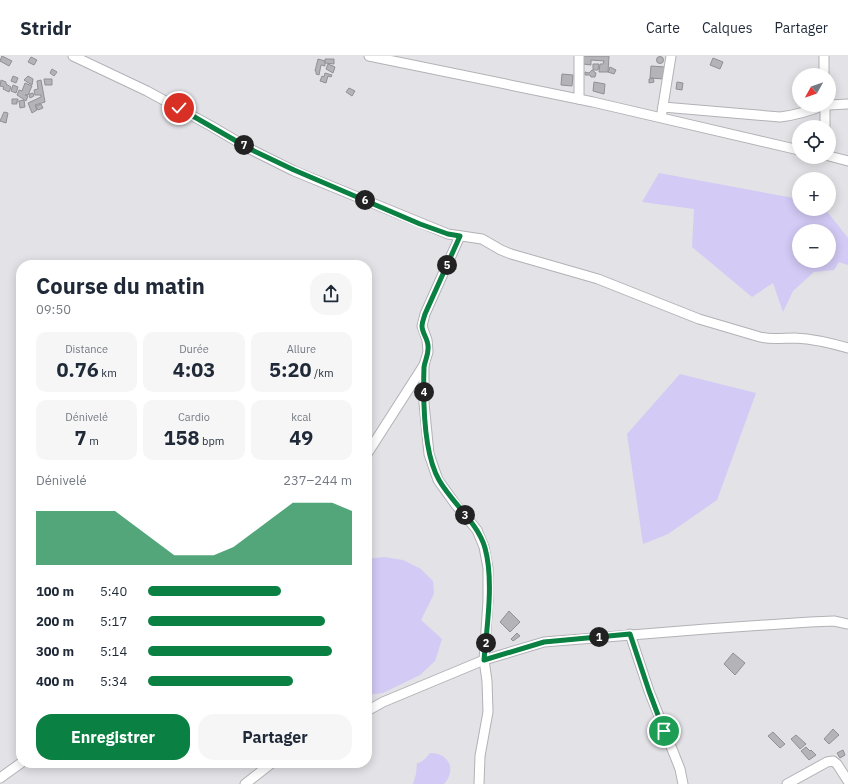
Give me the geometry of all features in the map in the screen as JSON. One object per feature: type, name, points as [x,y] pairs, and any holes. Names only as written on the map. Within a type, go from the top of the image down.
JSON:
[{"type":"street","points":[[73,56],[147,91],[266,158],[420,224],[448,234],[482,239],[511,254],[598,279],[699,319],[760,337],[768,339],[796,338],[818,341],[848,348]]},
{"type":"street","points":[[369,56],[413,60],[792,148]]},
{"type":"street","points":[[579,56],[579,99]]},
{"type":"street","points":[[661,118],[671,56]]},
{"type":"street","points":[[824,56],[824,68]]},
{"type":"street","points":[[836,105],[848,104]]},
{"type":"street","points":[[663,107],[780,117],[808,112]]},
{"type":"street","points":[[836,158],[848,161]]},
{"type":"street","points":[[372,446],[424,365],[428,352],[428,345],[422,326],[425,314],[460,236]]},
{"type":"street","points":[[424,365],[424,404],[429,454],[438,480],[477,530],[484,547],[488,568],[488,601],[484,660],[488,680],[488,712],[480,756],[479,784]]},
{"type":"street","points":[[372,708],[383,702],[484,660],[544,642],[630,634],[810,622],[834,621],[848,624]]},
{"type":"street","points":[[630,634],[649,691],[680,769],[683,784]]},
{"type":"street","points":[[787,784],[827,762],[833,761],[837,764],[848,781]]},
{"type":"street","points":[[0,778],[16,767]]},
{"type":"street","points":[[246,784],[266,768]]},
{"type":"shaded area","points":[[659,173],[792,198],[792,216],[831,216],[848,238],[848,265],[839,262],[836,267],[836,224],[792,224],[792,268],[835,268],[834,270],[814,272],[793,291],[783,312],[773,283],[752,297],[692,247],[694,209],[642,202]]},
{"type":"shaded area","points":[[680,374],[756,393],[717,500],[668,534],[643,544],[627,434]]},
{"type":"shaded area","points":[[384,557],[403,560],[421,569],[433,581],[434,594],[421,620],[442,639],[435,661],[420,675],[383,693],[372,694],[372,558]]},
{"type":"shaded area","points":[[430,753],[442,756],[449,763],[450,773],[448,779],[444,784],[413,784],[417,763],[423,761]]},
{"type":"building","points":[[2,56],[12,61],[9,66],[0,61]]},
{"type":"building","points":[[583,56],[609,56],[608,72],[599,72],[600,64],[603,64],[604,61],[591,60],[591,65],[583,64]]},
{"type":"building","points":[[31,57],[37,60],[34,65],[28,62]]},
{"type":"building","points":[[660,57],[663,60],[660,63],[657,60]]},
{"type":"building","points":[[713,58],[723,62],[720,69],[710,65]]},
{"type":"building","points":[[318,59],[325,61],[325,66],[321,65],[319,75],[316,74],[315,71]]},
{"type":"building","points":[[325,59],[334,59],[334,64],[325,63]]},
{"type":"building","points":[[328,64],[335,67],[333,73],[326,69]]},
{"type":"building","points":[[593,64],[599,64],[598,70],[593,70]]},
{"type":"building","points":[[651,66],[665,67],[664,79],[650,78]]},
{"type":"building","points":[[610,67],[616,70],[614,74],[608,72]]},
{"type":"building","points":[[52,69],[57,72],[54,76],[50,73]]},
{"type":"building","points":[[592,70],[596,73],[595,77],[585,75],[585,72],[589,73]]},
{"type":"building","points":[[325,73],[332,75],[331,77],[328,76],[326,83],[320,81],[322,76],[324,77]]},
{"type":"building","points":[[562,74],[573,75],[572,86],[561,85]]},
{"type":"building","points":[[13,76],[18,78],[16,83],[11,81]]},
{"type":"building","points":[[28,76],[33,79],[32,85],[24,80]]},
{"type":"building","points":[[653,78],[654,82],[649,83],[649,79]]},
{"type":"building","points":[[44,79],[52,79],[52,85],[45,85]]},
{"type":"building","points":[[1,80],[6,82],[6,84],[11,87],[9,92],[3,89],[4,87],[0,86]]},
{"type":"building","points":[[41,80],[45,102],[35,105],[37,110],[32,113],[28,103],[41,97],[41,95],[35,95],[34,90],[38,89],[37,81]]},
{"type":"building","points":[[594,82],[605,84],[604,94],[593,91]]},
{"type":"building","points":[[677,82],[683,83],[682,90],[676,89]]},
{"type":"building","points":[[25,83],[32,86],[28,95],[25,95],[28,96],[26,101],[17,95],[19,90],[22,91]]},
{"type":"building","points":[[13,85],[18,87],[16,93],[11,91]]},
{"type":"building","points":[[349,88],[355,91],[352,96],[346,92]]},
{"type":"building","points":[[33,93],[34,96],[30,98],[29,94]]},
{"type":"building","points":[[12,99],[18,99],[18,102],[16,102],[17,104],[12,104]]},
{"type":"building","points":[[24,100],[25,107],[20,108],[19,101]]},
{"type":"building","points":[[41,104],[43,108],[38,110],[36,106]]},
{"type":"building","points":[[4,112],[8,113],[6,123],[0,121]]},
{"type":"building","points":[[509,611],[520,622],[510,632],[500,622]]},
{"type":"building","points":[[517,633],[520,636],[513,641],[511,639]]},
{"type":"building","points":[[733,653],[745,663],[735,675],[724,664]]},
{"type":"building","points":[[833,729],[839,735],[829,744],[824,739]]},
{"type":"building","points":[[773,732],[785,744],[780,748],[768,736]]},
{"type":"building","points":[[796,735],[806,744],[800,749],[791,739]]},
{"type":"building","points":[[806,747],[816,755],[809,760],[801,751]]},
{"type":"building","points":[[843,750],[845,755],[840,758],[837,753]]},
{"type":"route","points":[[179,108],[266,158],[420,224],[448,234],[460,236],[425,314],[422,326],[428,345],[428,352],[424,365],[424,404],[429,454],[438,480],[477,530],[484,547],[488,568],[488,601],[484,660],[544,642],[630,634],[664,731]]}]
